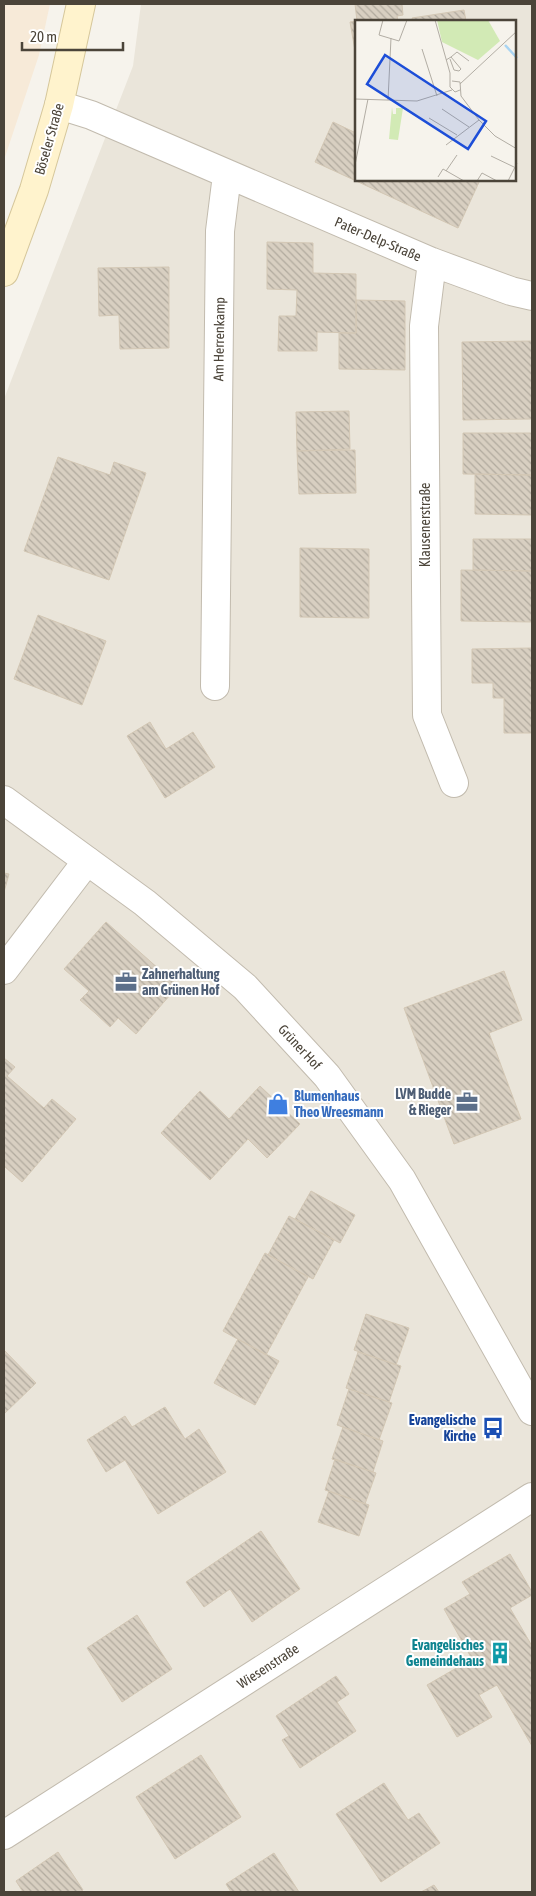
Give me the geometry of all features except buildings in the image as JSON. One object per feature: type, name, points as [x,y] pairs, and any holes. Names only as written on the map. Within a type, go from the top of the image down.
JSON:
[{"type":"main road","name":"Böseler Straße","points":[[4,272],[34,190],[59,105],[81,4]]},
{"type":"street","points":[[59,105],[91,115],[227,175]]},
{"type":"street","name":"Pater-Delp-Straße","points":[[227,175],[432,262],[511,291],[532,296]]},
{"type":"street","name":"Am Herrenkamp","points":[[215,686],[220,231],[227,175]]},
{"type":"street","name":"Klausenerstraße","points":[[432,262],[424,326],[427,715],[454,783]]},
{"type":"street","name":"Grüner Hof","points":[[7,805],[145,903],[245,987],[327,1076],[402,1180],[480,1314],[532,1411]]},
{"type":"street","points":[[4,970],[87,861]]},
{"type":"street","name":"Wiesenstraße","points":[[4,1835],[532,1497]]},
{"type":"shaded area","points":[[4,4],[50,4],[39,55],[4,160]]},
{"type":"shaded area","points":[[141,4],[532,4],[532,1892],[4,1892],[4,399],[133,66]]},
{"type":"place","name":"Zahnerhaltung am Grünen Hof","points":[[126,982]]},
{"type":"place","name":"LVM Budde & Rieger","points":[[467,1102]]},
{"type":"place","name":"Blumenhaus Theo Wreesmann","points":[[278,1104]]},
{"type":"place","name":"Evangelische Kirche","points":[[493,1428]]},
{"type":"place","name":"Evangelisches Gemeindehaus","points":[[500,1653]]}]
